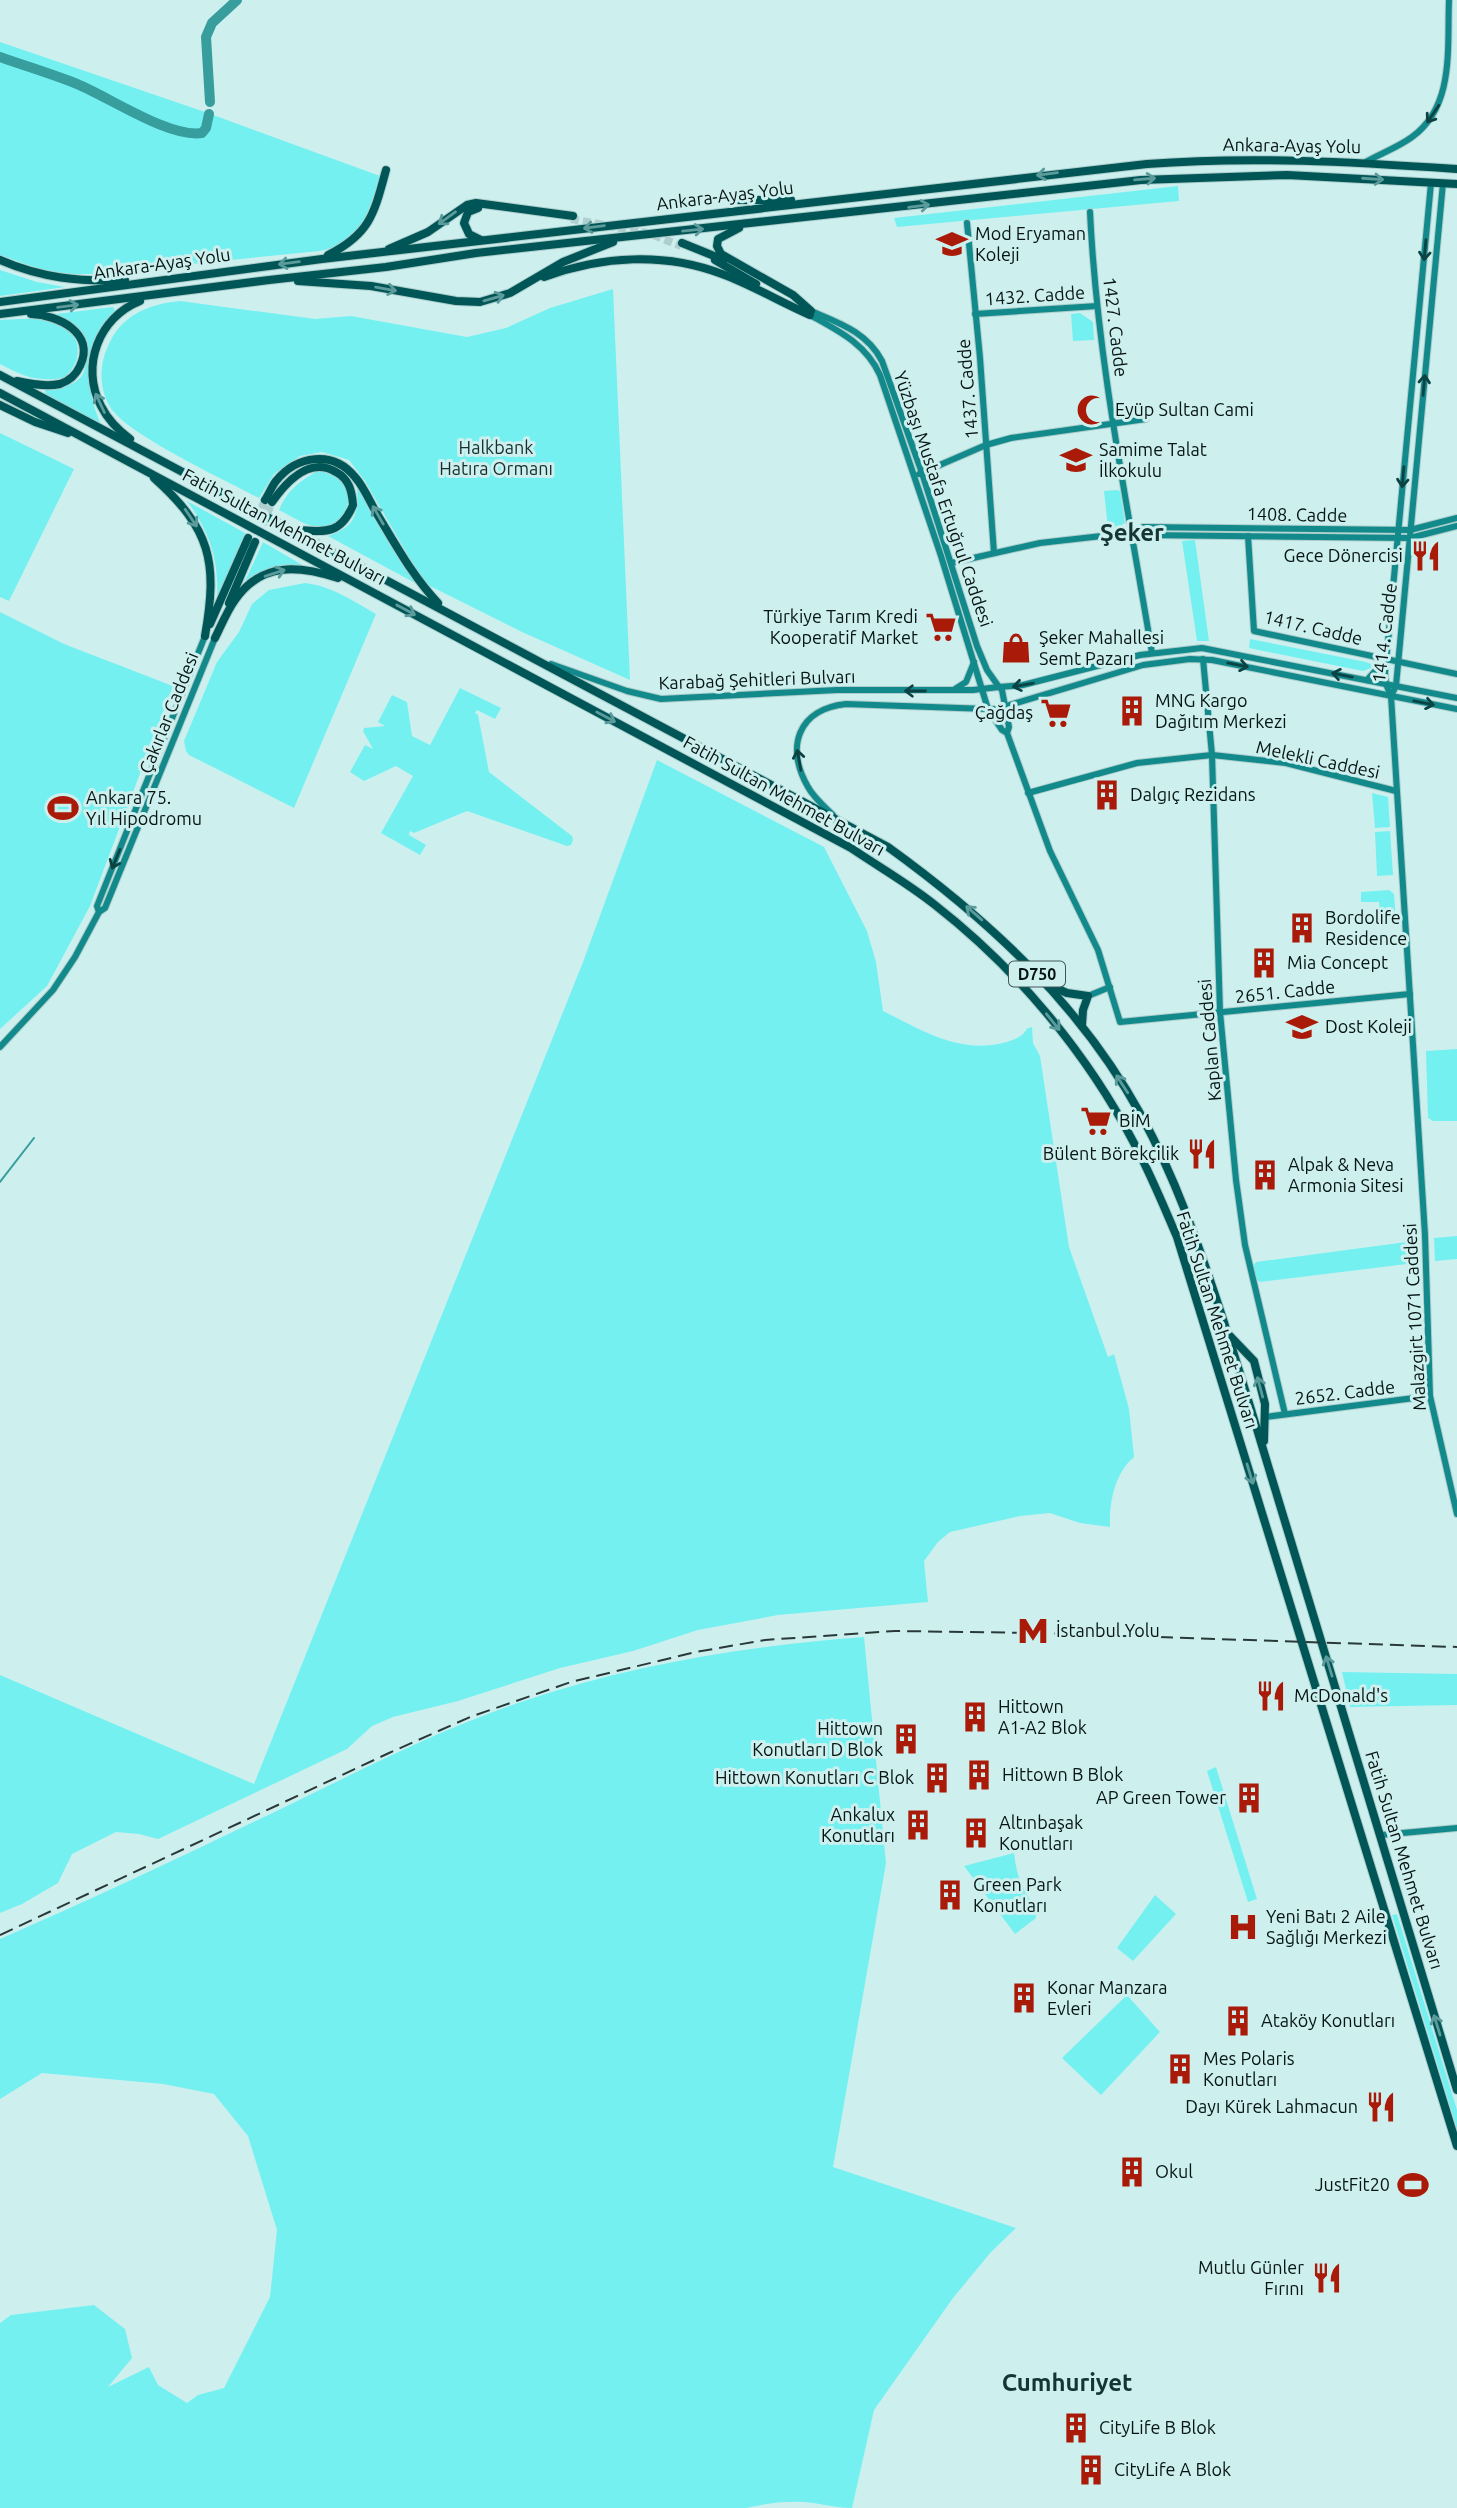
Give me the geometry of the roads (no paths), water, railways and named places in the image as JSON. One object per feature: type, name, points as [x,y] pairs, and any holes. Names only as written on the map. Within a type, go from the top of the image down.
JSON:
[{"type":"highway","name":"Ankara-Ayaş Yolu","points":[[0,302],[322,259],[1054,173],[1185,161],[1268,159],[1457,169]]},
{"type":"highway","points":[[322,259],[347,246],[366,227],[386,170]]},
{"type":"highway","name":"Ankara-Ayaş Yolu","points":[[0,316],[269,279],[1163,178],[1287,175],[1457,184]]},
{"type":"highway","points":[[729,212],[740,197],[832,200]]},
{"type":"highway","points":[[382,252],[432,229],[462,208],[476,204],[572,218],[472,209],[465,218],[465,229],[471,236],[484,240]]},
{"type":"highway","points":[[747,225],[720,237],[718,250],[793,295],[811,313]]},
{"type":"highway","points":[[269,279],[351,284],[470,302],[499,298],[570,258],[625,237]]},
{"type":"highway","points":[[681,244],[811,313]]},
{"type":"highway","points":[[528,283],[599,262],[644,258],[724,274],[811,313]]},
{"type":"highway","points":[[0,260],[35,274],[75,281],[180,277]]},
{"type":"highway","points":[[146,452],[107,417],[95,391],[92,362],[101,335],[117,313],[139,301],[166,294]]},
{"type":"highway","points":[[0,316],[52,316],[75,331],[84,349],[78,370],[66,382],[48,385],[4,377]]},
{"type":"highway","name":"Fatih Sultan Mehmet Bulvarı","points":[[4,377],[888,847],[972,911],[1047,984],[1082,1025],[1141,1115],[1196,1235],[1264,1450],[1457,2090]]},
{"type":"highway","name":"Fatih Sultan Mehmet Bulvarı","points":[[0,393],[851,848],[933,903],[972,935],[1007,969],[1077,1053],[1109,1098],[1136,1146],[1177,1237],[1457,2147]]},
{"type":"highway","points":[[0,405],[35,422],[94,443]]},
{"type":"highway","points":[[293,530],[325,532],[335,529],[353,505],[352,493],[341,474],[321,466],[312,467],[286,484],[269,501],[276,481],[300,462],[311,458],[326,458],[339,463],[356,477],[411,571],[445,611]]},
{"type":"highway","points":[[144,469],[183,506],[202,536],[210,568],[211,586],[205,636]]},
{"type":"highway","points":[[205,636],[251,540],[215,638]]},
{"type":"highway","points":[[215,638],[236,599],[244,590],[253,582],[275,571],[300,568],[359,585]]},
{"type":"highway","points":[[1047,984],[1067,993],[1088,996],[1082,1025]]},
{"type":"highway","points":[[1228,1333],[1254,1361],[1265,1404],[1264,1450]]},
{"type":"main road","points":[[1364,163],[1412,137],[1427,123],[1437,108],[1445,85],[1450,0]]},
{"type":"main road","name":"1414. Cadde","points":[[1391,696],[1386,684],[1386,659],[1431,183]]},
{"type":"main road","name":"1414. Cadde","points":[[1391,696],[1396,686],[1443,183]]},
{"type":"main road","name":"1427. Cadde","points":[[1090,212],[1097,306],[1152,653]]},
{"type":"main road","name":"1437. Cadde","points":[[967,223],[994,553]]},
{"type":"main road","name":"1432. Cadde","points":[[975,314],[1097,306]]},
{"type":"main road","name":"Yüzbaşı Mustafa Ertuğrul Caddesi","points":[[811,313],[856,331],[877,352],[900,407],[978,646],[987,670],[999,687]]},
{"type":"main road","name":"Yüzbaşı Mustafa Ertuğrul Caddesi","points":[[811,313],[850,338],[873,362],[886,391],[984,690]]},
{"type":"main road","points":[[914,476],[986,445],[1033,434],[1146,419]]},
{"type":"main road","name":"1408. Cadde","points":[[951,564],[1041,543],[1134,532],[1143,527],[1410,530],[1457,518]]},
{"type":"main road","name":"1408. Cadde","points":[[1134,532],[1144,535],[1410,538],[1457,526]]},
{"type":"main road","name":"1417. Cadde","points":[[1248,536],[1254,631],[1457,674]]},
{"type":"main road","name":"Çakırlar Caddesi","points":[[99,912],[97,905],[205,636]]},
{"type":"main road","name":"Çakırlar Caddesi","points":[[0,1047],[53,990],[75,957],[99,912],[105,908],[215,638]]},
{"type":"main road","name":"Karabağ Şehitleri Bulvarı","points":[[537,660],[627,691],[661,699],[837,690],[984,690],[1023,685],[1152,653],[1208,649],[1457,698]]},
{"type":"main road","name":"Karabağ Şehitleri Bulvarı","points":[[834,817],[808,786],[798,760],[798,736],[804,724],[819,710],[830,705],[988,709],[1143,665],[1203,659],[1457,709]]},
{"type":"main road","name":"Kaplan Caddesi","points":[[1203,659],[1212,755],[1220,1012],[1242,1231],[1285,1414]]},
{"type":"main road","points":[[1367,680],[1386,659]]},
{"type":"main road","points":[[950,691],[966,682],[974,660]]},
{"type":"main road","points":[[188,679],[197,682]]},
{"type":"main road","points":[[999,687],[1003,693],[1009,727],[1007,733],[1028,793],[1050,851],[1098,950],[1110,987],[1088,996]]},
{"type":"main road","points":[[984,690],[988,709],[1007,733]]},
{"type":"main road","name":"Malazgirt 1071 Caddesi","points":[[1391,696],[1425,1235],[1430,1396],[1457,1514]]},
{"type":"main road","name":"Melekli Caddesi","points":[[1028,793],[1137,763],[1212,755],[1286,763],[1396,791]]},
{"type":"main road","name":"2651. Cadde","points":[[1110,987],[1120,1022],[1410,994]]},
{"type":"main road","name":"2652. Cadde","points":[[1265,1417],[1430,1396]]},
{"type":"main road","points":[[1381,1835],[1457,1828]]},
{"type":"waterway","points":[[210,102],[206,37],[212,23],[237,0]]},
{"type":"waterway","points":[[0,57],[77,84],[173,129],[202,133],[209,114]]},
{"type":"waterway","points":[[0,1182],[34,1138]]},
{"type":"tunnel","points":[[571,219],[648,233],[681,246]]},
{"type":"tunnel","points":[[251,532],[265,500]]},
{"type":"tunnel","points":[[258,536],[272,502]]},
{"type":"railway","points":[[0,1935],[470,1717],[571,1682],[696,1652],[765,1640],[895,1631],[1457,1647]]},
{"type":"place","name":"Mod Eryaman Koleji","points":[[952,244]]},
{"type":"place","name":"Eyüp Sultan Cami","points":[[1092,410]]},
{"type":"place","name":"Samime Talat İlkokulu","points":[[1076,460]]},
{"type":"place","name":"Gece Dönercisi","points":[[1426,556]]},
{"type":"place","name":"Türkiye Tarım Kredi Kooperatif Market","points":[[941,627]]},
{"type":"place","name":"Şeker Mahallesi Semt Pazarı","points":[[1016,648]]},
{"type":"place","name":"MNG Kargo Dağıtım Merkezi","points":[[1132,711]]},
{"type":"place","name":"Çağdaş","points":[[1056,713]]},
{"type":"place","name":"Dalgıç Rezidans","points":[[1107,795]]},
{"type":"place","name":"Ankara 75. Yıl Hipodromu","points":[[63,808]]},
{"type":"place","name":"Bordolife Residence","points":[[1302,928]]},
{"type":"place","name":"Mia Concept","points":[[1264,963]]},
{"type":"place","name":"Dost Koleji","points":[[1302,1027]]},
{"type":"place","name":"BİM","points":[[1096,1121]]},
{"type":"place","name":"Bülent Börekçilik","points":[[1202,1154]]},
{"type":"place","name":"Alpak & Neva Armonia Sitesi","points":[[1265,1175]]},
{"type":"place","name":"İstanbul Yolu","points":[[1033,1631]]},
{"type":"place","name":"McDonald's","points":[[1271,1696]]},
{"type":"place","name":"Hittown A1-A2 Blok","points":[[975,1717]]},
{"type":"place","name":"Hittown Konutları D Blok","points":[[906,1739]]},
{"type":"place","name":"Hittown B Blok","points":[[979,1775]]},
{"type":"place","name":"Hittown Konutları C Blok","points":[[937,1778]]},
{"type":"place","name":"AP Green Tower","points":[[1249,1798]]},
{"type":"place","name":"Ankalux Konutları","points":[[918,1825]]},
{"type":"place","name":"Altınbaşak Konutları","points":[[976,1833]]},
{"type":"place","name":"Green Park Konutları","points":[[950,1895]]},
{"type":"place","name":"Yeni Batı 2 Aile Sağlığı Merkezi","points":[[1243,1927]]},
{"type":"place","name":"Konar Manzara Evleri","points":[[1024,1998]]},
{"type":"place","name":"Ataköy Konutları","points":[[1238,2021]]},
{"type":"place","name":"Mes Polaris Konutları","points":[[1180,2069]]},
{"type":"place","name":"Dayı Kürek Lahmacun","points":[[1381,2107]]},
{"type":"place","name":"Okul","points":[[1132,2172]]},
{"type":"place","name":"JustFit20","points":[[1413,2185]]},
{"type":"place","name":"Mutlu Günler Fırını","points":[[1327,2278]]},
{"type":"place","name":"CityLife B Blok","points":[[1076,2428]]},
{"type":"place","name":"CityLife A Blok","points":[[1091,2470]]},
{"type":"district","name":"Şeker","points":[[1132,533]]},
{"type":"district","name":"Cumhuriyet","points":[[1067,2383]]},
{"type":"park label","name":"Halkbank Hatıra Ormanı","points":[[496,458]]}]
